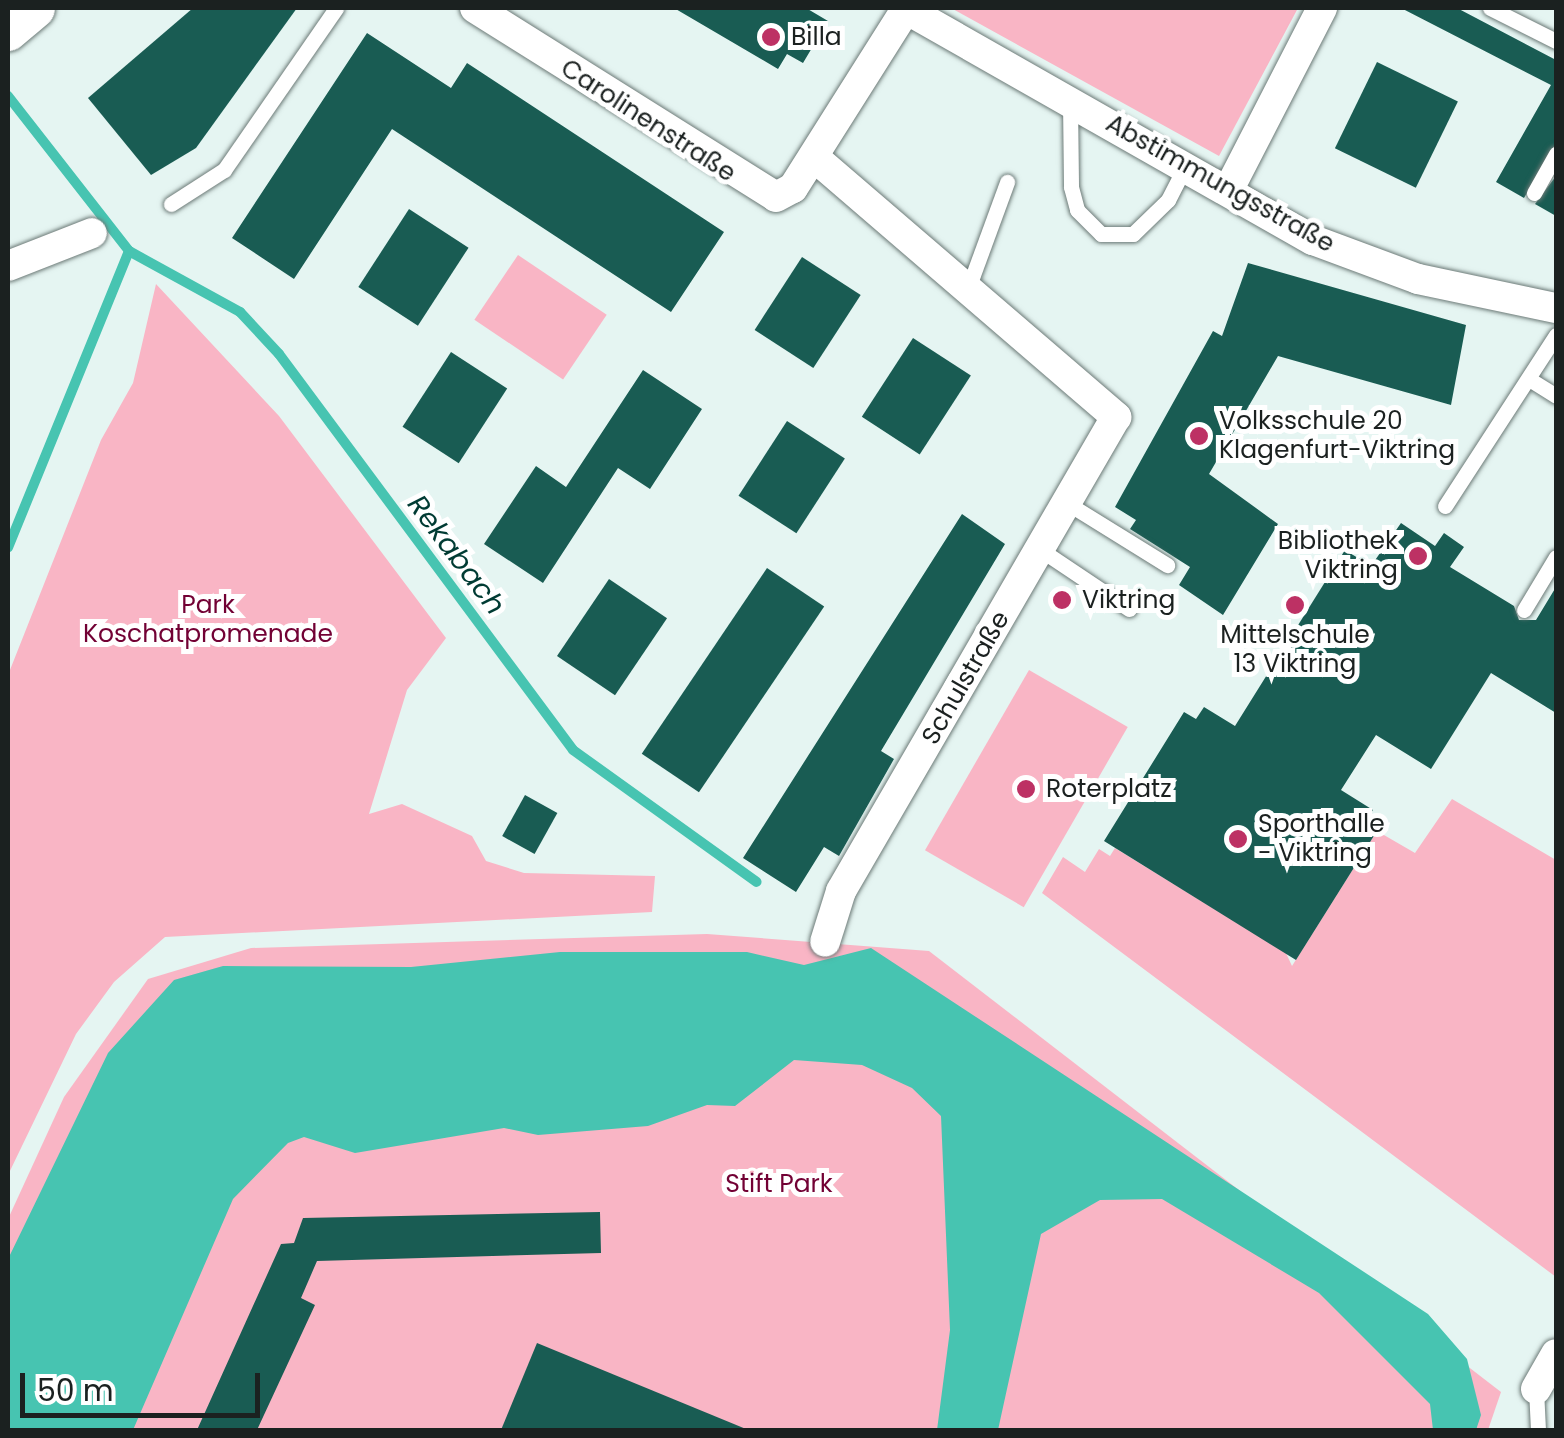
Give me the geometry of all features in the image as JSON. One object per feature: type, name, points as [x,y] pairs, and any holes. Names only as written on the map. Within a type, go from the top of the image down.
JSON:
[{"type":"street","name":"Carolinenstraße","points":[[475,8],[760,195],[793,188],[905,8]]},
{"type":"street","name":"Abstimmungsstraße","points":[[905,8],[1228,192],[1378,266],[1556,308]]},
{"type":"street","points":[[1228,192],[1322,8]]},
{"type":"street","points":[[814,157],[969,286]]},
{"type":"street","points":[[8,266],[92,233]]},
{"type":"street","name":"Schulstraße","points":[[825,942],[841,891],[1116,417],[969,286]]},
{"type":"street","points":[[1536,1389],[1556,1354]]},
{"type":"lane","points":[[170,204],[224,170],[336,8]]},
{"type":"lane","points":[[1490,8],[1556,41]]},
{"type":"lane","points":[[1070,102],[1071,186],[1077,210],[1100,234],[1133,234],[1185,167]]},
{"type":"lane","points":[[1534,194],[1556,154]]},
{"type":"lane","points":[[969,286],[1010,194],[1007,182]]},
{"type":"lane","points":[[1445,506],[1556,335]]},
{"type":"lane","points":[[1528,379],[1556,396]]},
{"type":"lane","points":[[1067,504],[1167,565]]},
{"type":"lane","points":[[1041,550],[1129,609]]},
{"type":"lane","points":[[1524,610],[1556,556]]},
{"type":"lane","points":[[1536,1389],[1538,1430]]},
{"type":"green space","points":[[951,8],[1298,8],[1219,156]]},
{"type":"green space","points":[[518,255],[607,315],[563,379],[474,320]]},
{"type":"green space","name":"Park Koschatpromenade","points":[[156,284],[279,416],[446,638],[407,690],[369,814],[402,804],[472,836],[486,861],[524,873],[655,876],[652,912],[165,937],[114,982],[76,1034],[8,1175],[8,675],[101,440],[133,383]]},
{"type":"green space","name":"Roterplatz","points":[[1029,670],[1128,727],[1024,907],[925,850]]},
{"type":"green space","points":[[1452,799],[1556,860],[1556,1277],[1042,893],[1063,857],[1085,872],[1099,849],[1110,856],[1115,848],[1286,953],[1292,966],[1377,831],[1415,853]]},
{"type":"green space","name":"Stift Park","points":[[707,934],[929,951],[1501,1392],[1488,1430],[8,1430],[8,1219],[64,1097],[148,979],[251,948]]},
{"type":"shaded area","points":[[871,948],[1428,1314],[1467,1359],[1481,1415],[1476,1430],[1433,1430],[1430,1404],[1319,1293],[1162,1199],[1100,1200],[1041,1234],[998,1430],[937,1430],[950,1330],[941,1116],[912,1088],[862,1065],[794,1060],[735,1106],[707,1105],[648,1126],[538,1135],[504,1128],[355,1153],[304,1137],[288,1143],[233,1199],[133,1430],[8,1430],[8,1259],[108,1053],[174,980],[223,966],[411,967],[560,952],[747,952],[804,965]]},
{"type":"building","points":[[193,8],[297,8],[196,148],[151,175],[88,98]]},
{"type":"building","name":"Billa","points":[[674,8],[806,8],[828,21],[803,63],[787,54],[778,69]]},
{"type":"building","points":[[1401,8],[1457,8],[1556,60],[1556,143],[1524,198],[1496,182],[1551,85]]},
{"type":"building","points":[[367,33],[451,88],[467,63],[724,232],[671,312],[392,129],[294,279],[232,238]]},
{"type":"building","points":[[1377,62],[1458,101],[1416,188],[1335,148]]},
{"type":"building","points":[[1556,176],[1556,216],[1535,204]]},
{"type":"building","points":[[409,209],[469,248],[418,326],[358,287]]},
{"type":"building","points":[[802,257],[861,295],[813,368],[755,330]]},
{"type":"building","name":"Volksschule 20 Klagenfurt-Viktring","points":[[1248,263],[1466,325],[1451,405],[1278,356],[1209,474],[1278,524],[1223,615],[1179,585],[1190,567],[1130,529],[1136,520],[1115,507],[1213,331],[1222,336]]},
{"type":"building","points":[[913,338],[971,376],[920,454],[862,417]]},
{"type":"building","points":[[451,352],[507,388],[459,463],[403,427]]},
{"type":"building","points":[[643,370],[702,409],[650,489],[618,468],[543,583],[484,544],[536,466],[566,487]]},
{"type":"building","points":[[787,421],[845,459],[796,533],[739,496]]},
{"type":"building","points":[[962,514],[1005,544],[881,751],[894,759],[839,856],[824,847],[796,892],[743,858]]},
{"type":"building","points":[[1401,523],[1435,546],[1444,533],[1464,547],[1450,567],[1514,606],[1519,620],[1536,620],[1556,587],[1556,713],[1491,673],[1431,769],[1376,735],[1341,790],[1373,810],[1364,823],[1377,831],[1296,960],[1104,841],[1184,712],[1196,719],[1204,707],[1235,726],[1345,550],[1371,566]]},
{"type":"building","points":[[767,568],[824,607],[699,792],[642,754]]},
{"type":"building","points":[[609,579],[667,618],[615,695],[557,656]]},
{"type":"building","points":[[525,795],[557,813],[535,854],[502,836]]},
{"type":"building","points":[[600,1212],[601,1253],[317,1261],[301,1298],[315,1305],[257,1430],[197,1430],[281,1244],[294,1243],[303,1218]]},
{"type":"building","points":[[537,1343],[746,1429],[746,1430],[501,1430]]},
{"type":"waterway","points":[[8,96],[129,251],[8,547]]},
{"type":"waterway","name":"Rekabach","points":[[129,251],[240,312],[279,354],[573,750],[757,882]]},
{"type":"place","name":"Billa","points":[[771,37]]},
{"type":"place","name":"Volksschule 20 Klagenfurt-Viktring","points":[[1199,436]]},
{"type":"place","name":"Bibliothek Viktring","points":[[1418,556]]},
{"type":"place","name":"Viktring","points":[[1062,600]]},
{"type":"place","name":"Mittelschule 13 Viktring","points":[[1295,605]]},
{"type":"place","name":"Roterplatz","points":[[1026,789]]},
{"type":"place","name":"Sporthalle - Viktring","points":[[1238,839]]}]
